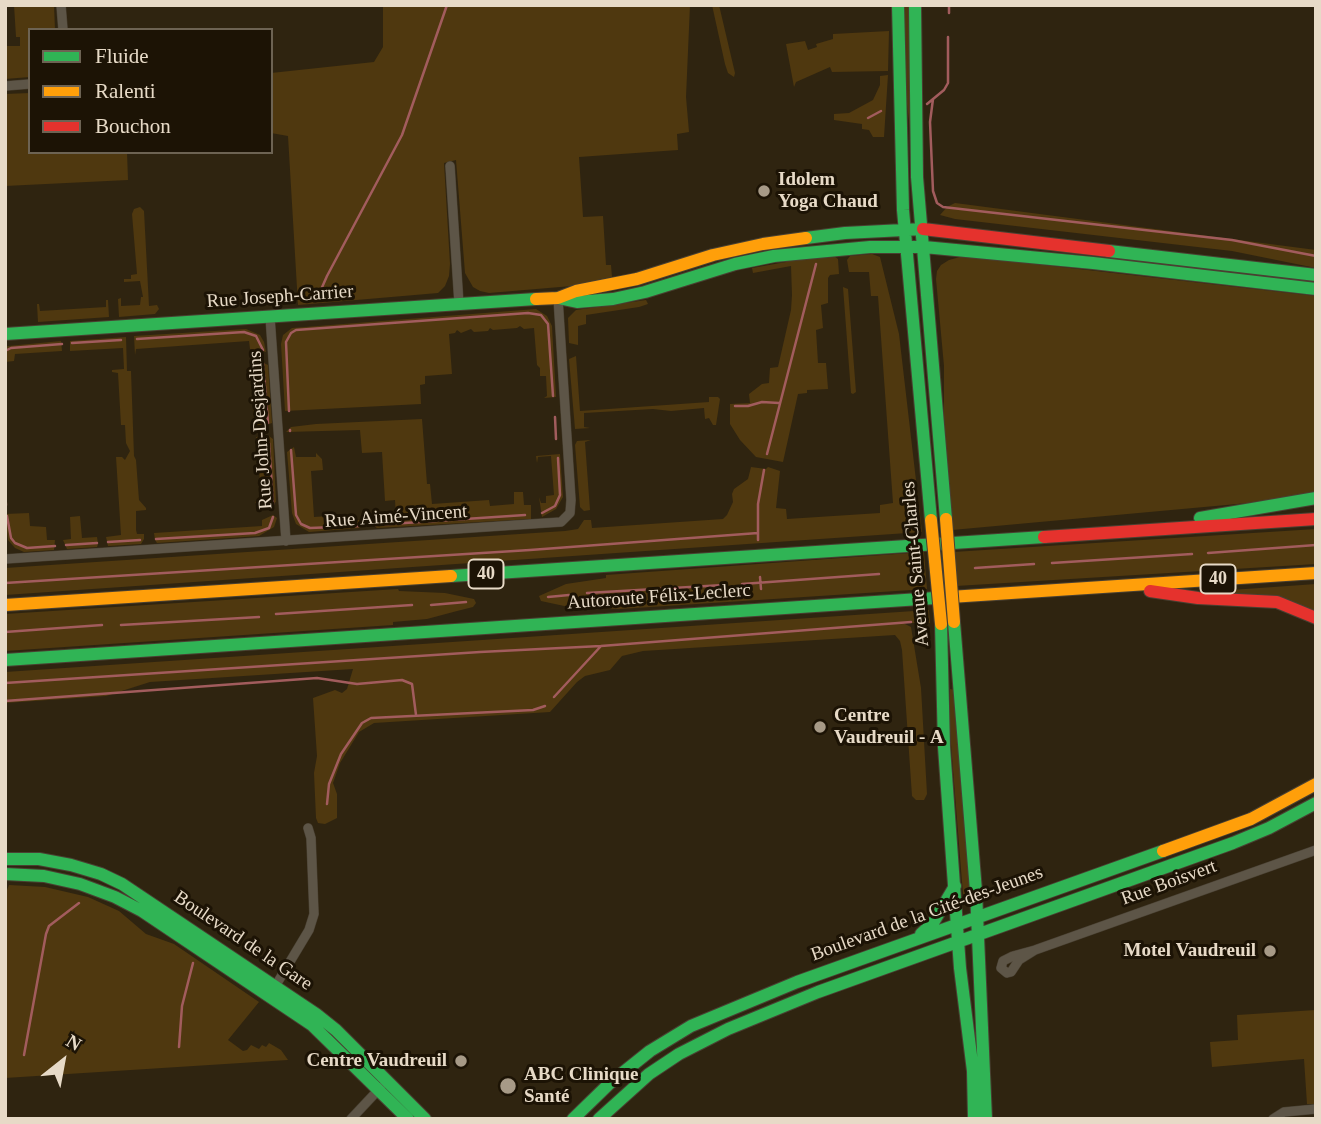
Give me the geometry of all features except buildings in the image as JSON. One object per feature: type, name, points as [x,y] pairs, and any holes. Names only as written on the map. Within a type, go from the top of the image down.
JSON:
[{"type":"main road","name":"Avenue Saint-Charles","points":[[898,5],[904,229],[931,520],[947,623],[978,917],[986,1119]]},
{"type":"main road","name":"Avenue Saint-Charles","points":[[915,5],[917,159],[946,519],[944,747],[959,942],[972,1065],[974,1119]]},
{"type":"main road","name":"Rue Joseph-Carrier","points":[[558,298],[576,291],[637,279],[713,255],[763,244],[829,234],[904,229],[923,229],[1316,275]]},
{"type":"main road","name":"Rue Joseph-Carrier","points":[[5,334],[558,298],[577,302],[613,299],[735,264],[774,256],[858,248],[924,247],[1316,289]]},
{"type":"main road","points":[[1133,531],[1316,498]]},
{"type":"main road","name":"Autoroute Félix-Leclerc","points":[[5,606],[1316,519]]},
{"type":"main road","name":"Autoroute Félix-Leclerc","points":[[5,660],[1316,573]]},
{"type":"main road","points":[[1120,586],[1198,598],[1277,602],[1316,618]]},
{"type":"main road","name":"Boulevard de la Cité-des-Jeunes","points":[[573,1119],[630,1067],[691,1026],[772,991],[1251,819],[1316,785]]},
{"type":"main road","name":"Boulevard de la Cité-des-Jeunes","points":[[599,1119],[649,1074],[710,1038],[807,997],[1233,843],[1269,828],[1316,803]]},
{"type":"main road","name":"Boulevard de la Gare","points":[[5,859],[50,861],[102,874],[129,889],[273,990],[425,1119]]},
{"type":"main road","name":"Boulevard de la Gare","points":[[5,874],[54,878],[90,887],[115,897],[273,990]]},
{"type":"main road","points":[[916,939],[933,923],[955,886]]},
{"type":"main road","name":"Boulevard de la Gare","points":[[382,1085],[408,1119]]},
{"type":"street","points":[[61,5],[63,28]]},
{"type":"street","points":[[5,86],[28,84]]},
{"type":"street","points":[[450,166],[459,304]]},
{"type":"street","name":"Rue Aimé-Vincent","points":[[5,559],[541,525],[565,519],[570,513],[571,500],[558,298]]},
{"type":"street","name":"Rue John-Desjardins","points":[[270,317],[286,541]]},
{"type":"street","points":[[273,990],[309,930],[314,914],[311,838],[308,828]]},
{"type":"street","name":"Rue Boisvert","points":[[1035,950],[1316,850]]},
{"type":"street","points":[[351,1119],[382,1085]]},
{"type":"street","points":[[1273,1119],[1284,1112],[1316,1109]]},
{"type":"shaded area","points":[[14,5],[54,5],[55,28],[28,28],[28,77],[5,79],[5,46],[20,46],[20,37],[16,37]]},
{"type":"shaded area","points":[[383,5],[690,5],[686,97],[689,132],[677,134],[678,150],[579,157],[583,217],[603,216],[606,265],[611,265],[612,277],[572,286],[489,293],[473,287],[465,273],[456,160],[444,163],[450,264],[445,286],[438,293],[298,305],[288,136],[273,133],[273,73],[374,62],[383,47]]},
{"type":"shaded area","points":[[712,5],[719,5],[734,77],[728,73],[725,64]]},
{"type":"shaded area","points":[[904,5],[910,5],[911,137],[906,96]]},
{"type":"shaded area","points":[[889,31],[888,71],[832,72],[830,67],[796,82],[794,87],[786,44],[805,41],[808,50],[817,47],[816,44],[833,39],[833,34]]},
{"type":"shaded area","points":[[888,75],[884,137],[873,137],[869,130],[862,129],[862,124],[834,120],[834,114],[849,113],[873,100],[880,85],[880,76]]},
{"type":"shaded area","points":[[28,93],[28,154],[127,154],[128,180],[5,186],[5,94]]},
{"type":"shaded area","points":[[955,203],[1316,250],[1316,268],[1232,251],[955,219],[940,215]]},
{"type":"shaded area","points":[[140,207],[144,211],[149,306],[157,305],[159,309],[155,314],[119,317],[118,299],[121,298],[121,306],[140,305],[143,297],[140,281],[124,282],[124,279],[131,279],[131,275],[137,274],[132,214],[134,209]]},
{"type":"shaded area","points":[[872,254],[880,257],[899,334],[922,532],[5,595],[5,568],[565,531],[578,529],[584,520],[591,520],[592,528],[723,519],[733,502],[734,489],[748,479],[751,467],[768,467],[780,471],[776,508],[786,509],[787,519],[880,513],[880,505],[893,503],[878,296],[871,296],[869,272],[849,272],[847,260],[850,256]]},
{"type":"shaded area","points":[[960,257],[1316,296],[1316,492],[1248,503],[952,530],[944,418],[944,366],[936,279],[941,265]]},
{"type":"shaded area","points":[[838,259],[839,274],[830,275],[828,278],[828,303],[821,305],[823,328],[816,330],[818,363],[826,363],[828,389],[807,390],[807,393],[798,394],[783,462],[756,457],[730,424],[730,404],[750,403],[749,394],[762,384],[769,383],[770,368],[778,367],[792,295],[791,266],[753,273],[752,268],[786,260]]},
{"type":"shaded area","points":[[843,287],[848,289],[856,392],[853,394],[851,393]]},
{"type":"shaded area","points":[[106,300],[109,317],[38,322],[37,304],[40,311],[106,307]]},
{"type":"shaded area","points":[[646,300],[648,304],[639,307],[586,315],[586,324],[578,326],[578,345],[569,343],[568,318],[576,310]]},
{"type":"shaded area","points":[[536,309],[547,316],[552,326],[556,397],[544,398],[547,396],[546,376],[540,376],[540,368],[537,365],[534,328],[524,329],[520,326],[474,332],[471,329],[461,333],[457,330],[449,334],[452,374],[425,376],[425,384],[420,385],[421,404],[285,411],[281,344],[283,335],[292,328]]},
{"type":"shaded area","points":[[246,329],[260,335],[266,352],[250,349],[249,341],[136,349],[135,355],[134,336]]},
{"type":"shaded area","points":[[126,337],[127,371],[131,371],[134,456],[139,500],[146,508],[136,511],[136,530],[137,534],[144,534],[144,539],[141,544],[108,546],[106,537],[121,535],[116,457],[125,460],[130,451],[126,443],[125,425],[121,425],[118,373],[112,372],[124,369],[123,348],[70,351],[70,341]]},
{"type":"shaded area","points":[[61,341],[62,351],[15,354],[14,361],[5,362],[5,347]]},
{"type":"shaded area","points":[[576,356],[580,411],[709,402],[709,397],[718,397],[720,399],[716,425],[713,425],[709,418],[705,419],[704,408],[671,411],[653,409],[584,413],[584,427],[590,428],[575,429],[569,359]]},
{"type":"shaded area","points":[[250,357],[268,365],[272,423],[269,424],[257,425],[254,421]]},
{"type":"shaded area","points":[[422,419],[427,484],[430,484],[432,504],[489,500],[490,506],[514,504],[514,492],[523,492],[524,505],[531,505],[531,519],[377,528],[373,525],[373,519],[396,517],[395,500],[385,501],[382,452],[362,453],[360,430],[286,432],[291,427],[316,424]]},
{"type":"shaded area","points":[[269,436],[273,439],[276,502],[261,510],[260,502],[255,503],[261,493],[256,437]]},
{"type":"shaded area","points":[[591,440],[585,442],[590,510],[584,511],[580,507],[575,445],[577,441]]},
{"type":"shaded area","points":[[294,447],[296,457],[316,457],[316,453],[322,459],[323,470],[311,471],[314,517],[359,520],[362,524],[360,528],[309,532],[296,524],[292,513],[287,452]]},
{"type":"shaded area","points":[[560,454],[563,497],[556,509],[542,517],[539,497],[541,503],[546,503],[546,496],[554,495],[551,456],[538,457],[537,463],[536,456]]},
{"type":"shaded area","points":[[29,513],[30,526],[46,527],[47,540],[55,540],[54,550],[24,552],[15,548],[8,540],[5,514]]},
{"type":"shaded area","points":[[273,515],[277,518],[274,527],[259,536],[157,543],[155,540],[154,533],[262,526],[262,520]]},
{"type":"shaded area","points":[[80,516],[82,538],[97,537],[97,547],[67,549],[63,540],[71,539],[70,517]]},
{"type":"shaded area","points":[[1316,529],[1316,564],[956,586],[953,552]]},
{"type":"shaded area","points":[[924,552],[927,589],[620,609],[569,607],[541,601],[539,596],[566,584],[606,578],[606,575]]},
{"type":"shaded area","points":[[1316,584],[1316,612],[1217,595],[1217,591]]},
{"type":"shaded area","points":[[398,589],[445,593],[474,599],[476,603],[473,607],[427,619],[393,622],[393,625],[5,651],[5,614]]},
{"type":"shaded area","points":[[929,610],[930,623],[903,623],[911,627],[921,688],[927,794],[924,800],[916,800],[912,796],[902,650],[895,635],[643,651],[622,656],[610,670],[585,676],[550,712],[374,723],[359,732],[340,763],[333,783],[337,794],[337,818],[325,824],[318,823],[316,818],[314,773],[317,756],[313,698],[335,690],[342,693],[347,689],[353,669],[150,682],[106,696],[5,703],[5,672]]},
{"type":"shaded area","points":[[950,689],[955,690],[971,894],[963,894],[950,732]]},
{"type":"shaded area","points":[[9,885],[45,887],[88,897],[119,911],[146,934],[174,944],[259,1002],[228,1040],[243,1051],[251,1045],[259,1049],[269,1043],[281,1050],[288,1060],[5,1078],[5,895]]},
{"type":"shaded area","points":[[1316,1010],[1316,1104],[1307,1104],[1304,1059],[1212,1067],[1210,1042],[1238,1040],[1237,1015]]},
{"type":"waterway","points":[[316,301],[402,135],[447,5]]},
{"type":"waterway","points":[[949,5],[949,13]]},
{"type":"waterway","points":[[927,104],[944,90],[948,83],[948,37]]},
{"type":"waterway","points":[[933,99],[930,122],[933,191],[937,203],[943,207],[1232,240],[1316,256]]},
{"type":"waterway","points":[[868,118],[881,111]]},
{"type":"waterway","points":[[767,454],[816,264]]},
{"type":"waterway","points":[[289,411],[286,342],[296,330],[528,313],[541,315],[548,324],[553,396]]},
{"type":"waterway","points":[[137,339],[244,332],[256,336],[263,350]]},
{"type":"waterway","points":[[72,343],[121,340]]},
{"type":"waterway","points":[[5,351],[11,348],[62,344]]},
{"type":"waterway","points":[[263,363],[268,423]]},
{"type":"waterway","points":[[735,406],[762,402],[779,403]]},
{"type":"waterway","points":[[555,417],[556,439]]},
{"type":"waterway","points":[[269,443],[273,504]]},
{"type":"waterway","points":[[291,450],[296,515],[301,524],[310,528],[359,526]]},
{"type":"waterway","points":[[542,513],[555,506],[560,495],[558,458]]},
{"type":"waterway","points":[[758,540],[758,504],[764,470]]},
{"type":"waterway","points":[[5,491],[6,505]]},
{"type":"waterway","points":[[375,525],[525,515]]},
{"type":"waterway","points":[[7,516],[11,538],[15,543],[27,548],[55,546]]},
{"type":"waterway","points":[[156,539],[255,533],[269,528],[273,517]]},
{"type":"waterway","points":[[5,583],[758,533]]},
{"type":"waterway","points":[[108,542],[140,540]]},
{"type":"waterway","points":[[66,545],[97,543]]},
{"type":"waterway","points":[[1208,553],[1316,545]]},
{"type":"waterway","points":[[1052,563],[1192,554]]},
{"type":"waterway","points":[[975,568],[1034,564]]},
{"type":"waterway","points":[[742,584],[879,574]]},
{"type":"waterway","points":[[760,577],[761,589]]},
{"type":"waterway","points":[[587,593],[724,585]]},
{"type":"waterway","points":[[548,597],[569,595]]},
{"type":"waterway","points":[[431,605],[466,602]]},
{"type":"waterway","points":[[276,614],[412,605]]},
{"type":"waterway","points":[[121,625],[259,617]]},
{"type":"waterway","points":[[554,697],[601,646],[911,622]]},
{"type":"waterway","points":[[5,632],[102,625]]},
{"type":"waterway","points":[[5,683],[601,646]]},
{"type":"waterway","points":[[5,701],[317,678],[357,684],[402,680],[412,684],[416,715]]},
{"type":"waterway","points":[[327,804],[329,784],[341,754],[362,723],[371,718],[533,710],[545,706]]},
{"type":"waterway","points":[[24,1055],[46,934],[49,926],[79,903]]},
{"type":"waterway","points":[[179,1047],[182,1006],[193,963]]},
{"type":"traffic: fast","points":[[898,5],[903,210],[931,520]]},
{"type":"traffic: fast","points":[[915,5],[917,177],[946,519]]},
{"type":"traffic: fast","points":[[806,238],[923,229]]},
{"type":"traffic: fast","points":[[558,298],[577,302],[613,299],[735,264],[774,256],[870,247],[924,247]]},
{"type":"traffic: fast","points":[[924,247],[1316,289]]},
{"type":"traffic: fast","points":[[1109,251],[1316,275]]},
{"type":"traffic: fast","points":[[5,334],[536,299]]},
{"type":"traffic: fast","points":[[1200,518],[1316,498]]},
{"type":"traffic: fast","points":[[451,576],[1044,537]]},
{"type":"traffic: fast","points":[[5,660],[950,597]]},
{"type":"traffic: fast","points":[[954,622],[976,891],[986,1119]]},
{"type":"traffic: fast","points":[[941,624],[944,747],[960,968],[973,1071],[974,1119]]},
{"type":"traffic: fast","points":[[599,1119],[649,1074],[679,1054],[728,1029],[818,992],[1233,843],[1269,828],[1316,803]]},
{"type":"traffic: fast","points":[[573,1119],[610,1083],[650,1051],[691,1026],[797,982],[1163,851]]},
{"type":"traffic: fast","points":[[5,859],[39,859],[71,865],[122,884],[316,1014],[336,1030],[425,1119]]},
{"type":"traffic: fast","points":[[5,874],[44,876],[80,884],[142,911],[312,1025],[408,1119]]},
{"type":"traffic: fast","points":[[921,934],[933,923],[955,886]]},
{"type":"traffic: slow","points":[[536,299],[558,298],[576,291],[637,279],[713,255],[806,238]]},
{"type":"traffic: slow","points":[[946,519],[954,622]]},
{"type":"traffic: slow","points":[[931,520],[941,624]]},
{"type":"traffic: slow","points":[[950,597],[1316,573]]},
{"type":"traffic: slow","points":[[5,605],[451,576]]},
{"type":"traffic: slow","points":[[1163,851],[1251,819],[1316,784]]},
{"type":"traffic: jam","points":[[923,229],[1109,251]]},
{"type":"traffic: jam","points":[[1044,537],[1316,519]]},
{"type":"traffic: jam","points":[[1150,591],[1198,598],[1277,602],[1316,618]]},
{"type":"place","name":"Idolem Yoga Chaud","points":[[764,191]]},
{"type":"place","name":"Centre Vaudreuil - A","points":[[820,727]]},
{"type":"place","name":"Motel Vaudreuil","points":[[1270,951]]},
{"type":"place","name":"Centre Vaudreuil","points":[[461,1061]]},
{"type":"place","name":"ABC Clinique Santé","points":[[508,1086]]}]
